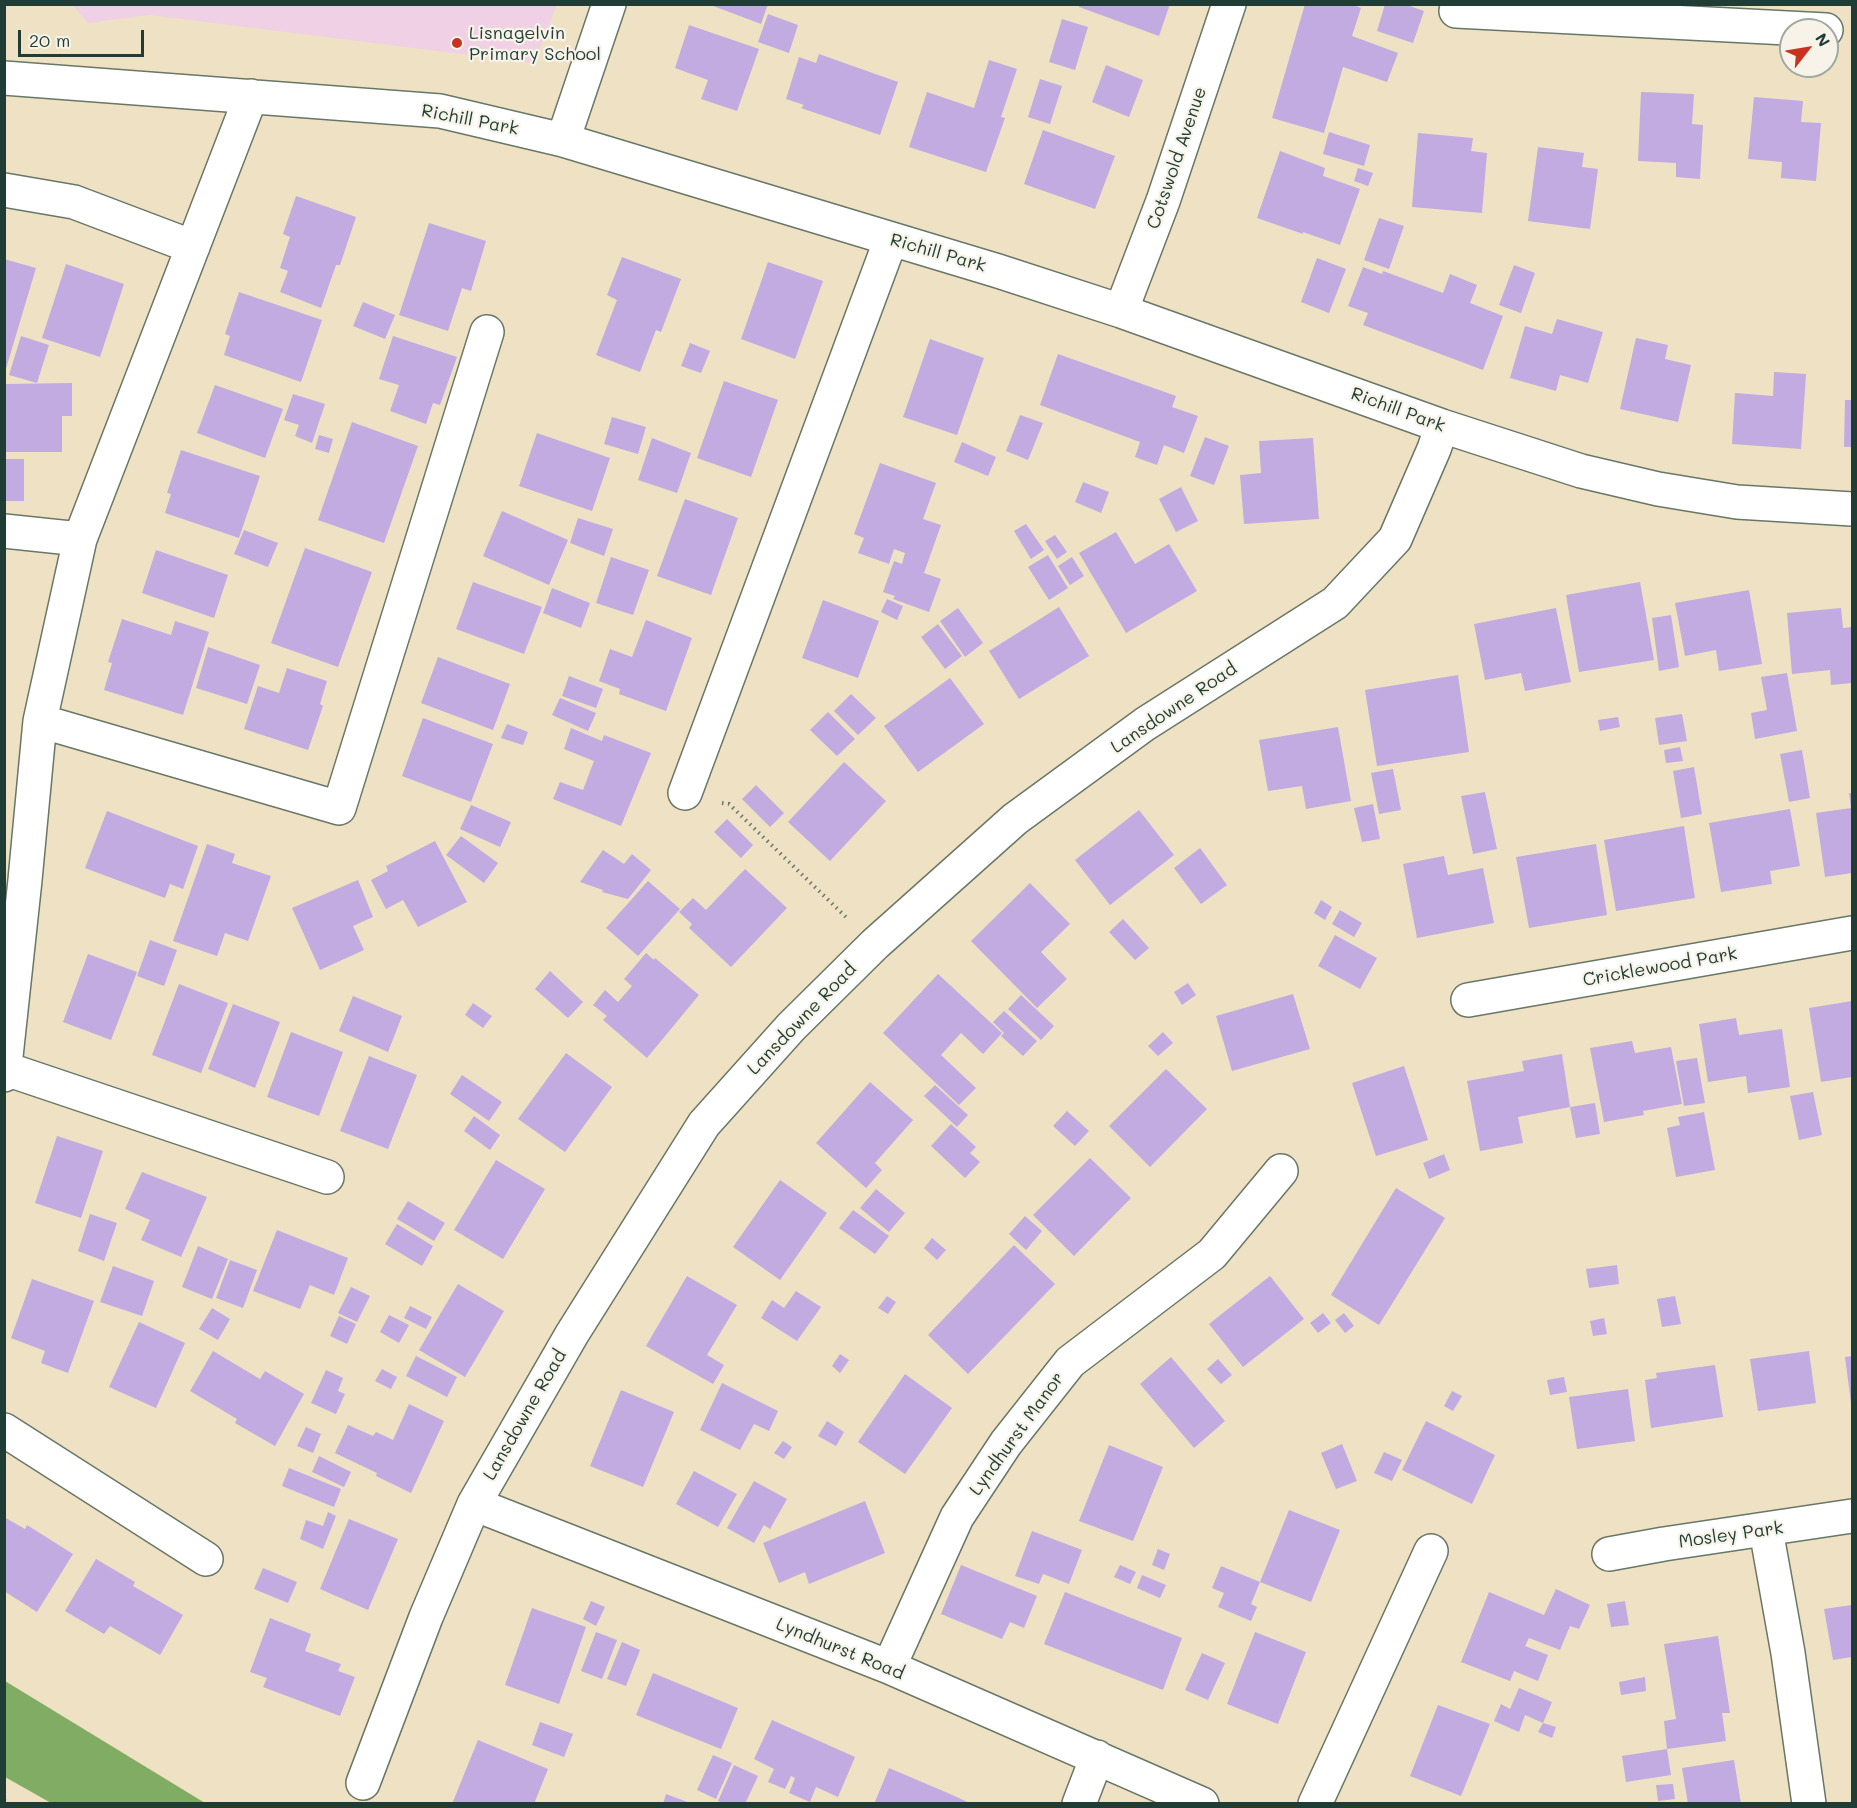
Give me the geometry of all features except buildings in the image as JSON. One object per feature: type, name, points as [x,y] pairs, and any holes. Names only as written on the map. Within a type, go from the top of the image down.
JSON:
[{"type":"street","points":[[564,140],[609,4]]},
{"type":"street","name":"Cotswold Avenue","points":[[1121,311],[1163,201],[1229,4]]},
{"type":"street","points":[[1456,11],[1779,28]]},
{"type":"street","points":[[4,70],[5,78]]},
{"type":"street","name":"Richill Park","points":[[5,78],[440,111],[564,140],[998,271],[1121,311],[1442,426],[1581,471],[1658,489],[1737,502],[1852,509]]},
{"type":"street","points":[[251,96],[80,539],[40,721],[5,1072],[327,1177]]},
{"type":"street","points":[[4,190],[74,201],[193,247]]},
{"type":"street","points":[[685,794],[891,239]]},
{"type":"street","points":[[40,721],[339,808],[487,332]]},
{"type":"street","name":"Lansdowne Road","points":[[363,1783],[426,1617],[474,1504],[572,1334],[704,1124],[791,1027],[875,944],[1015,819],[1145,724],[1335,603],[1395,539],[1442,426]]},
{"type":"street","points":[[4,531],[80,539]]},
{"type":"street","name":"Cricklewood Park","points":[[1468,1000],[1852,933]]},
{"type":"street","name":"Lyndhurst Manor","points":[[889,1667],[957,1517],[1013,1434],[1070,1362],[1212,1254],[1281,1172]]},
{"type":"street","points":[[4,1430],[206,1559]]},
{"type":"street","name":"Lyndhurst Road","points":[[474,1504],[889,1667],[1202,1803]]},
{"type":"street","name":"Mosley Park","points":[[1609,1554],[1852,1516]]},
{"type":"street","points":[[1766,1530],[1788,1653],[1809,1803]]},
{"type":"street","points":[[1315,1803],[1431,1551]]},
{"type":"street","points":[[1079,1803],[1097,1757]]},
{"type":"path","points":[[685,794],[729,804],[875,944]]},
{"type":"path","points":[[4,1800],[9,1803]]},
{"type":"shaded area","name":"Lisnagelvin Primary School","points":[[72,5],[557,5],[534,63],[149,15],[88,23]]},
{"type":"green space","points":[[4,1681],[205,1803],[51,1803],[5,1777]]},
{"type":"place","name":"Lisnagelvin Primary School","points":[[457,43]]}]
